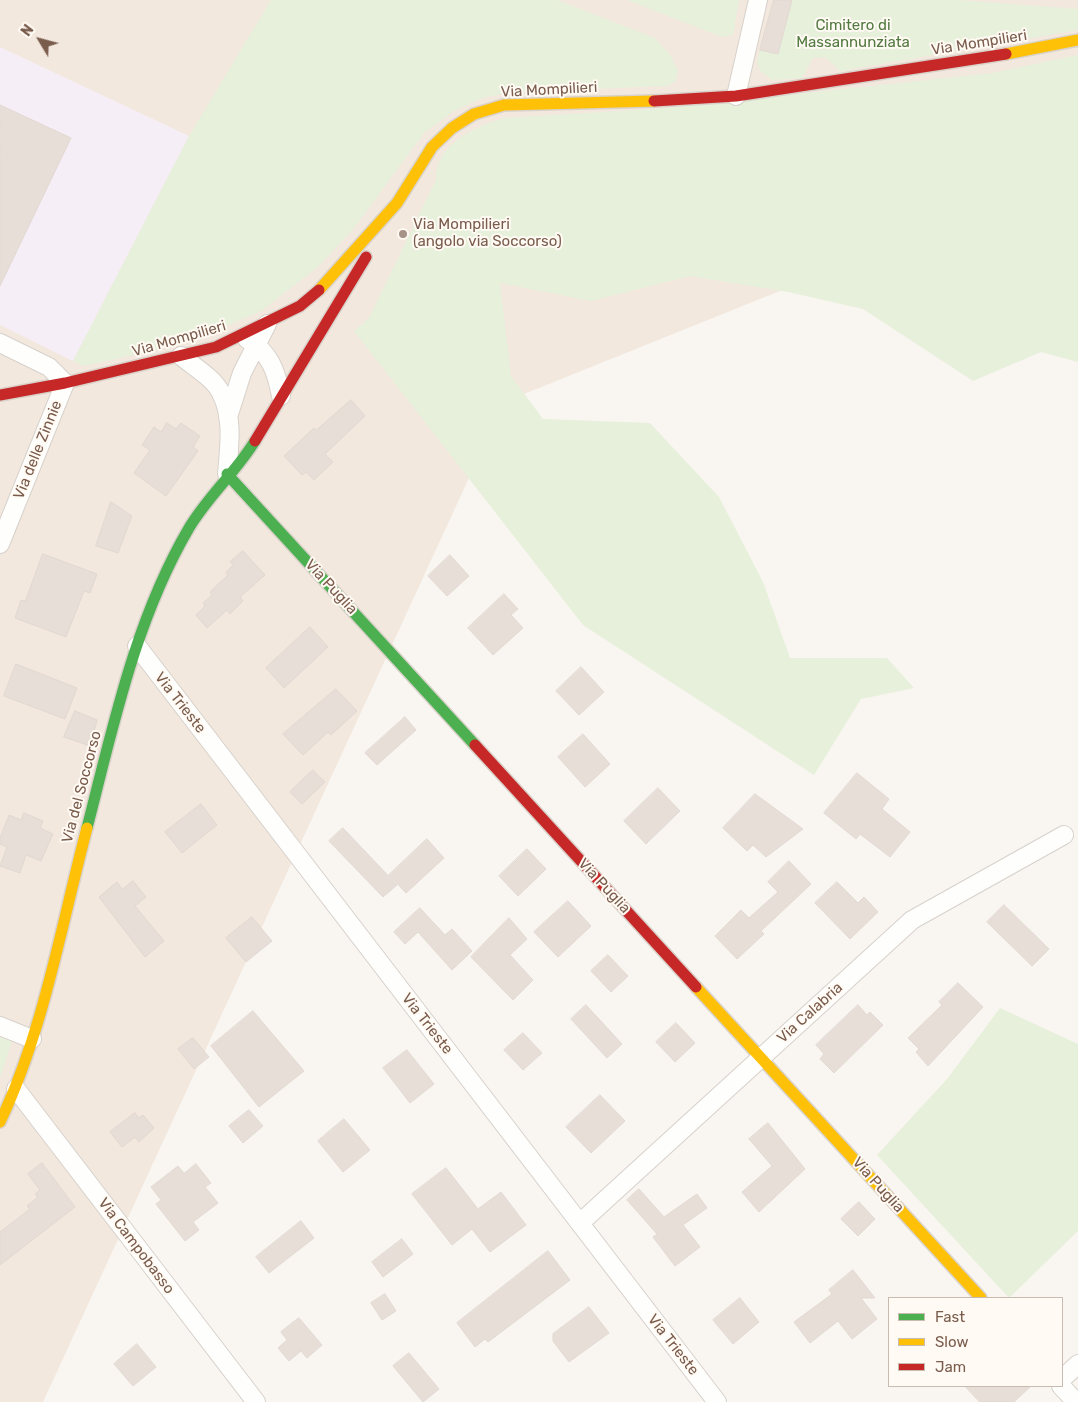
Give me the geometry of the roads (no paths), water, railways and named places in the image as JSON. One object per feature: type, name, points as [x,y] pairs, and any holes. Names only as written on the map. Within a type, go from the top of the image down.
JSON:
[{"type":"street","points":[[736,96],[758,0]]},
{"type":"street","name":"Via Mompilieri","points":[[267,324],[300,306],[327,284],[397,203],[432,147],[452,128],[474,114],[504,105],[679,100],[736,96],[1022,52],[1078,40]]},
{"type":"street","name":"Via del Soccorso","points":[[0,1122],[16,1089],[32,1039],[109,739],[136,646],[160,584],[188,530],[227,474],[244,458],[397,203]]},
{"type":"street","points":[[228,417],[242,374],[249,340],[267,324]]},
{"type":"street","points":[[249,340],[268,356],[276,372],[282,396]]},
{"type":"street","name":"Via Mompilieri","points":[[0,395],[65,383],[249,340]]},
{"type":"street","points":[[0,343],[49,367],[65,383]]},
{"type":"street","points":[[181,356],[210,379],[221,393],[228,417],[230,440],[227,474]]},
{"type":"street","name":"Via delle Zinnie","points":[[0,544],[65,383]]},
{"type":"street","name":"Via Puglia","points":[[227,474],[980,1297]]},
{"type":"street","name":"Via Trieste","points":[[136,646],[717,1402]]},
{"type":"street","name":"Via Calabria","points":[[580,1223],[912,920],[1064,835]]},
{"type":"street","points":[[0,1026],[32,1039]]},
{"type":"street","name":"Via Campobasso","points":[[16,1089],[256,1402]]},
{"type":"street","points":[[1063,1378],[1078,1364]]},
{"type":"street","points":[[1062,1387],[1076,1402]]},
{"type":"place","name":"Via Mompilieri (angolo via Soccorso)","points":[[403,234]]},
{"type":"park label","name":"Cimitero di Massannunziata","points":[[853,34]]}]
